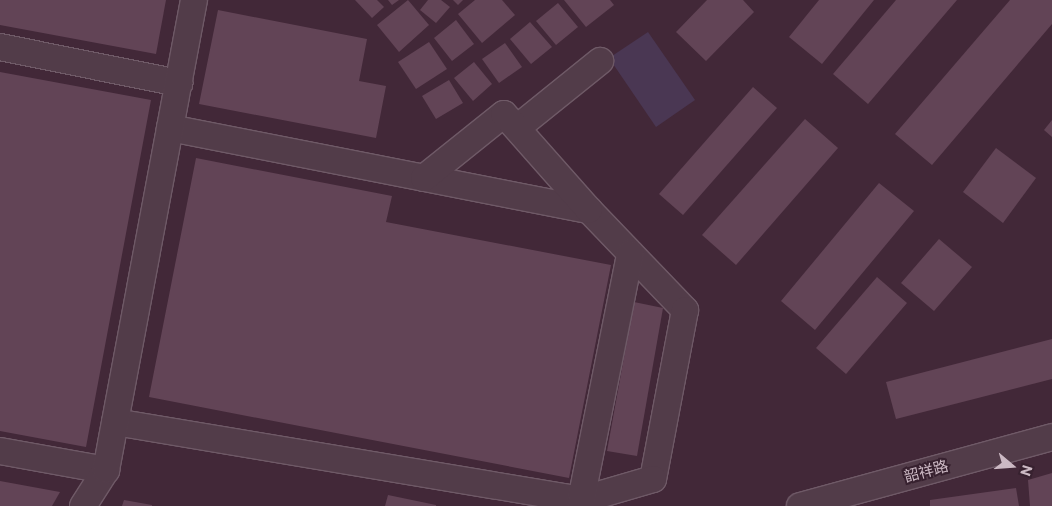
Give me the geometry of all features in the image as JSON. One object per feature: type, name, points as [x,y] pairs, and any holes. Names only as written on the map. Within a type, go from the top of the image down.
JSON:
[{"type":"street","points":[[83,506],[106,470],[194,0]]},
{"type":"street","points":[[0,47],[179,83]]},
{"type":"street","points":[[517,128],[600,60]]},
{"type":"street","points":[[115,422],[582,500],[653,479],[685,310],[589,210],[504,114],[424,178]]},
{"type":"street","points":[[170,128],[589,210]]},
{"type":"street","points":[[582,500],[630,254]]},
{"type":"street","name":"韶祥路","points":[[800,506],[1052,437]]},
{"type":"street","points":[[0,451],[106,470]]},
{"type":"shaded area","points":[[648,32],[695,100],[656,127],[609,58]]},
{"type":"building","points":[[0,0],[166,0],[156,54],[0,25]]},
{"type":"building","points":[[355,0],[377,0],[384,7],[372,18]]},
{"type":"building","points":[[388,0],[399,0],[392,5]]},
{"type":"building","points":[[408,0],[429,25],[399,52],[377,25]]},
{"type":"building","points":[[428,0],[441,0],[450,7],[436,23],[420,10]]},
{"type":"building","points":[[453,0],[463,0],[458,5]]},
{"type":"building","points":[[475,0],[502,0],[515,15],[482,43],[458,14]]},
{"type":"building","points":[[564,0],[610,0],[614,5],[586,27]]},
{"type":"building","points":[[707,0],[743,0],[754,12],[706,61],[676,32]]},
{"type":"building","points":[[819,0],[874,0],[822,64],[789,37]]},
{"type":"building","points":[[896,0],[957,0],[868,104],[833,74]]},
{"type":"building","points":[[1010,0],[1052,0],[1052,24],[932,165],[895,134]]},
{"type":"building","points":[[558,3],[578,27],[556,45],[536,21]]},
{"type":"building","points":[[218,10],[367,39],[359,81],[386,86],[376,138],[199,104]]},
{"type":"building","points":[[456,20],[474,44],[452,61],[434,38]]},
{"type":"building","points":[[530,22],[552,47],[531,64],[510,39]]},
{"type":"building","points":[[429,42],[447,69],[416,89],[398,62]]},
{"type":"building","points":[[505,43],[522,67],[499,83],[482,59]]},
{"type":"building","points":[[474,62],[492,84],[473,101],[454,78]]},
{"type":"building","points":[[0,72],[151,100],[86,447],[0,431]]},
{"type":"building","points":[[449,80],[463,103],[436,119],[422,96]]},
{"type":"building","points":[[753,87],[777,108],[683,215],[659,194]]},
{"type":"building","points":[[805,119],[838,148],[736,265],[702,235]]},
{"type":"building","points":[[1052,120],[1052,137],[1044,130]]},
{"type":"building","points":[[996,148],[1036,178],[1003,223],[963,192]]},
{"type":"building","points":[[196,158],[392,196],[386,222],[611,265],[569,478],[149,397]]},
{"type":"building","points":[[879,183],[914,211],[815,330],[781,301]]},
{"type":"building","points":[[939,239],[972,267],[934,311],[901,283]]},
{"type":"building","points":[[877,277],[907,303],[846,374],[816,348]]},
{"type":"building","points":[[634,302],[663,308],[637,456],[607,451]]},
{"type":"building","points":[[1052,339],[1052,379],[896,419],[886,382]]},
{"type":"building","points":[[1052,473],[1052,506],[1030,506],[1028,480]]},
{"type":"building","points":[[0,481],[60,492],[52,506],[0,506]]},
{"type":"building","points":[[1016,488],[1019,506],[930,506],[930,500]]},
{"type":"building","points":[[388,495],[436,505],[436,506],[385,506]]},
{"type":"building","points":[[124,500],[152,505],[152,506],[122,506]]}]
